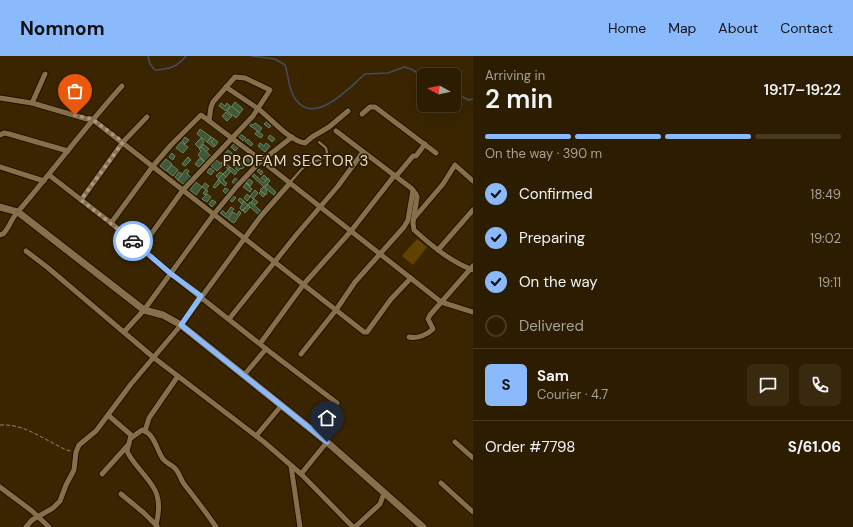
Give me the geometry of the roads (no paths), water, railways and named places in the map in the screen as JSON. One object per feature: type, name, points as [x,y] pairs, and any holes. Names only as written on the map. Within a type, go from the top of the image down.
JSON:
[{"type":"main road","points":[[0,207],[18,212],[144,310],[163,315],[181,325],[327,442],[423,527]]},
{"type":"street","points":[[32,103],[45,74]]},
{"type":"street","points":[[141,248],[183,190],[253,116],[270,90],[245,78],[236,76],[213,102],[209,121]]},
{"type":"street","points":[[0,235],[7,230],[18,212],[49,176],[92,119],[122,86]]},
{"type":"street","points":[[226,87],[258,109],[292,137],[304,143],[312,136],[329,127],[348,111]]},
{"type":"street","points":[[0,98],[32,103],[87,119],[92,119],[364,332],[367,332],[391,299],[410,278]]},
{"type":"street","points":[[362,114],[370,107],[375,107],[436,153]]},
{"type":"street","points":[[111,223],[153,166],[171,145],[201,115],[262,161],[441,302],[473,312]]},
{"type":"street","points":[[81,200],[123,142],[147,117]]},
{"type":"street","points":[[336,131],[413,190],[417,197],[413,227],[414,230],[458,264],[472,268],[441,302],[428,319],[433,329],[431,332],[418,338],[409,337]]},
{"type":"street","points":[[0,135],[4,133],[9,134],[68,151]]},
{"type":"street","points":[[124,332],[144,310],[214,214],[237,186],[262,161],[292,137]]},
{"type":"street","points":[[262,341],[303,285],[351,231],[394,176],[398,174],[413,156],[416,156],[425,144]]},
{"type":"street","points":[[230,319],[363,152]]},
{"type":"street","points":[[414,218],[443,184],[455,165],[473,181]]},
{"type":"street","points":[[0,168],[44,181]]},
{"type":"street","points":[[49,176],[111,223],[170,273],[201,296],[266,349],[337,403],[315,432]]},
{"type":"street","points":[[26,527],[32,520],[53,508],[62,498],[66,485],[74,470],[77,448],[79,445],[90,437],[153,357],[181,325],[244,238],[290,183]]},
{"type":"street","points":[[301,354],[336,310],[355,282],[404,227],[408,220],[413,190]]},
{"type":"street","points":[[438,250],[473,210]]},
{"type":"street","points":[[26,251],[153,357],[256,436],[301,474],[354,527],[380,504],[384,493]]},
{"type":"street","points":[[244,375],[266,349]]},
{"type":"street","points":[[145,431],[149,418],[178,376]]},
{"type":"street","points":[[256,436],[281,406]]},
{"type":"street","points":[[108,415],[131,435],[128,451],[129,455],[147,477],[158,497],[159,510],[157,526]]},
{"type":"street","points":[[102,474],[130,440],[142,430],[145,431],[154,439],[158,451],[166,462],[172,465],[178,472],[184,484],[216,527]]},
{"type":"street","points":[[301,474],[327,442]]},
{"type":"street","points":[[455,442],[473,458]]},
{"type":"street","points":[[291,466],[300,527]]},
{"type":"street","points":[[441,483],[473,512]]},
{"type":"street","points":[[0,487],[49,527]]},
{"type":"street","points":[[121,494],[157,526]]},
{"type":"lane","points":[[290,183],[308,164],[320,160],[327,153],[326,148],[319,142]]},
{"type":"waterway","points":[[148,56],[150,64],[155,70],[173,67],[186,56]]},
{"type":"waterway","points":[[252,56],[275,59],[285,65],[293,96],[304,107],[313,109],[322,107],[332,102],[365,74],[388,73],[404,67],[417,73]]},
{"type":"waterway","points":[[461,96],[468,100],[473,99]]},
{"type":"district","name":"PROFAM SECTOR 3","points":[[296,161]]}]
